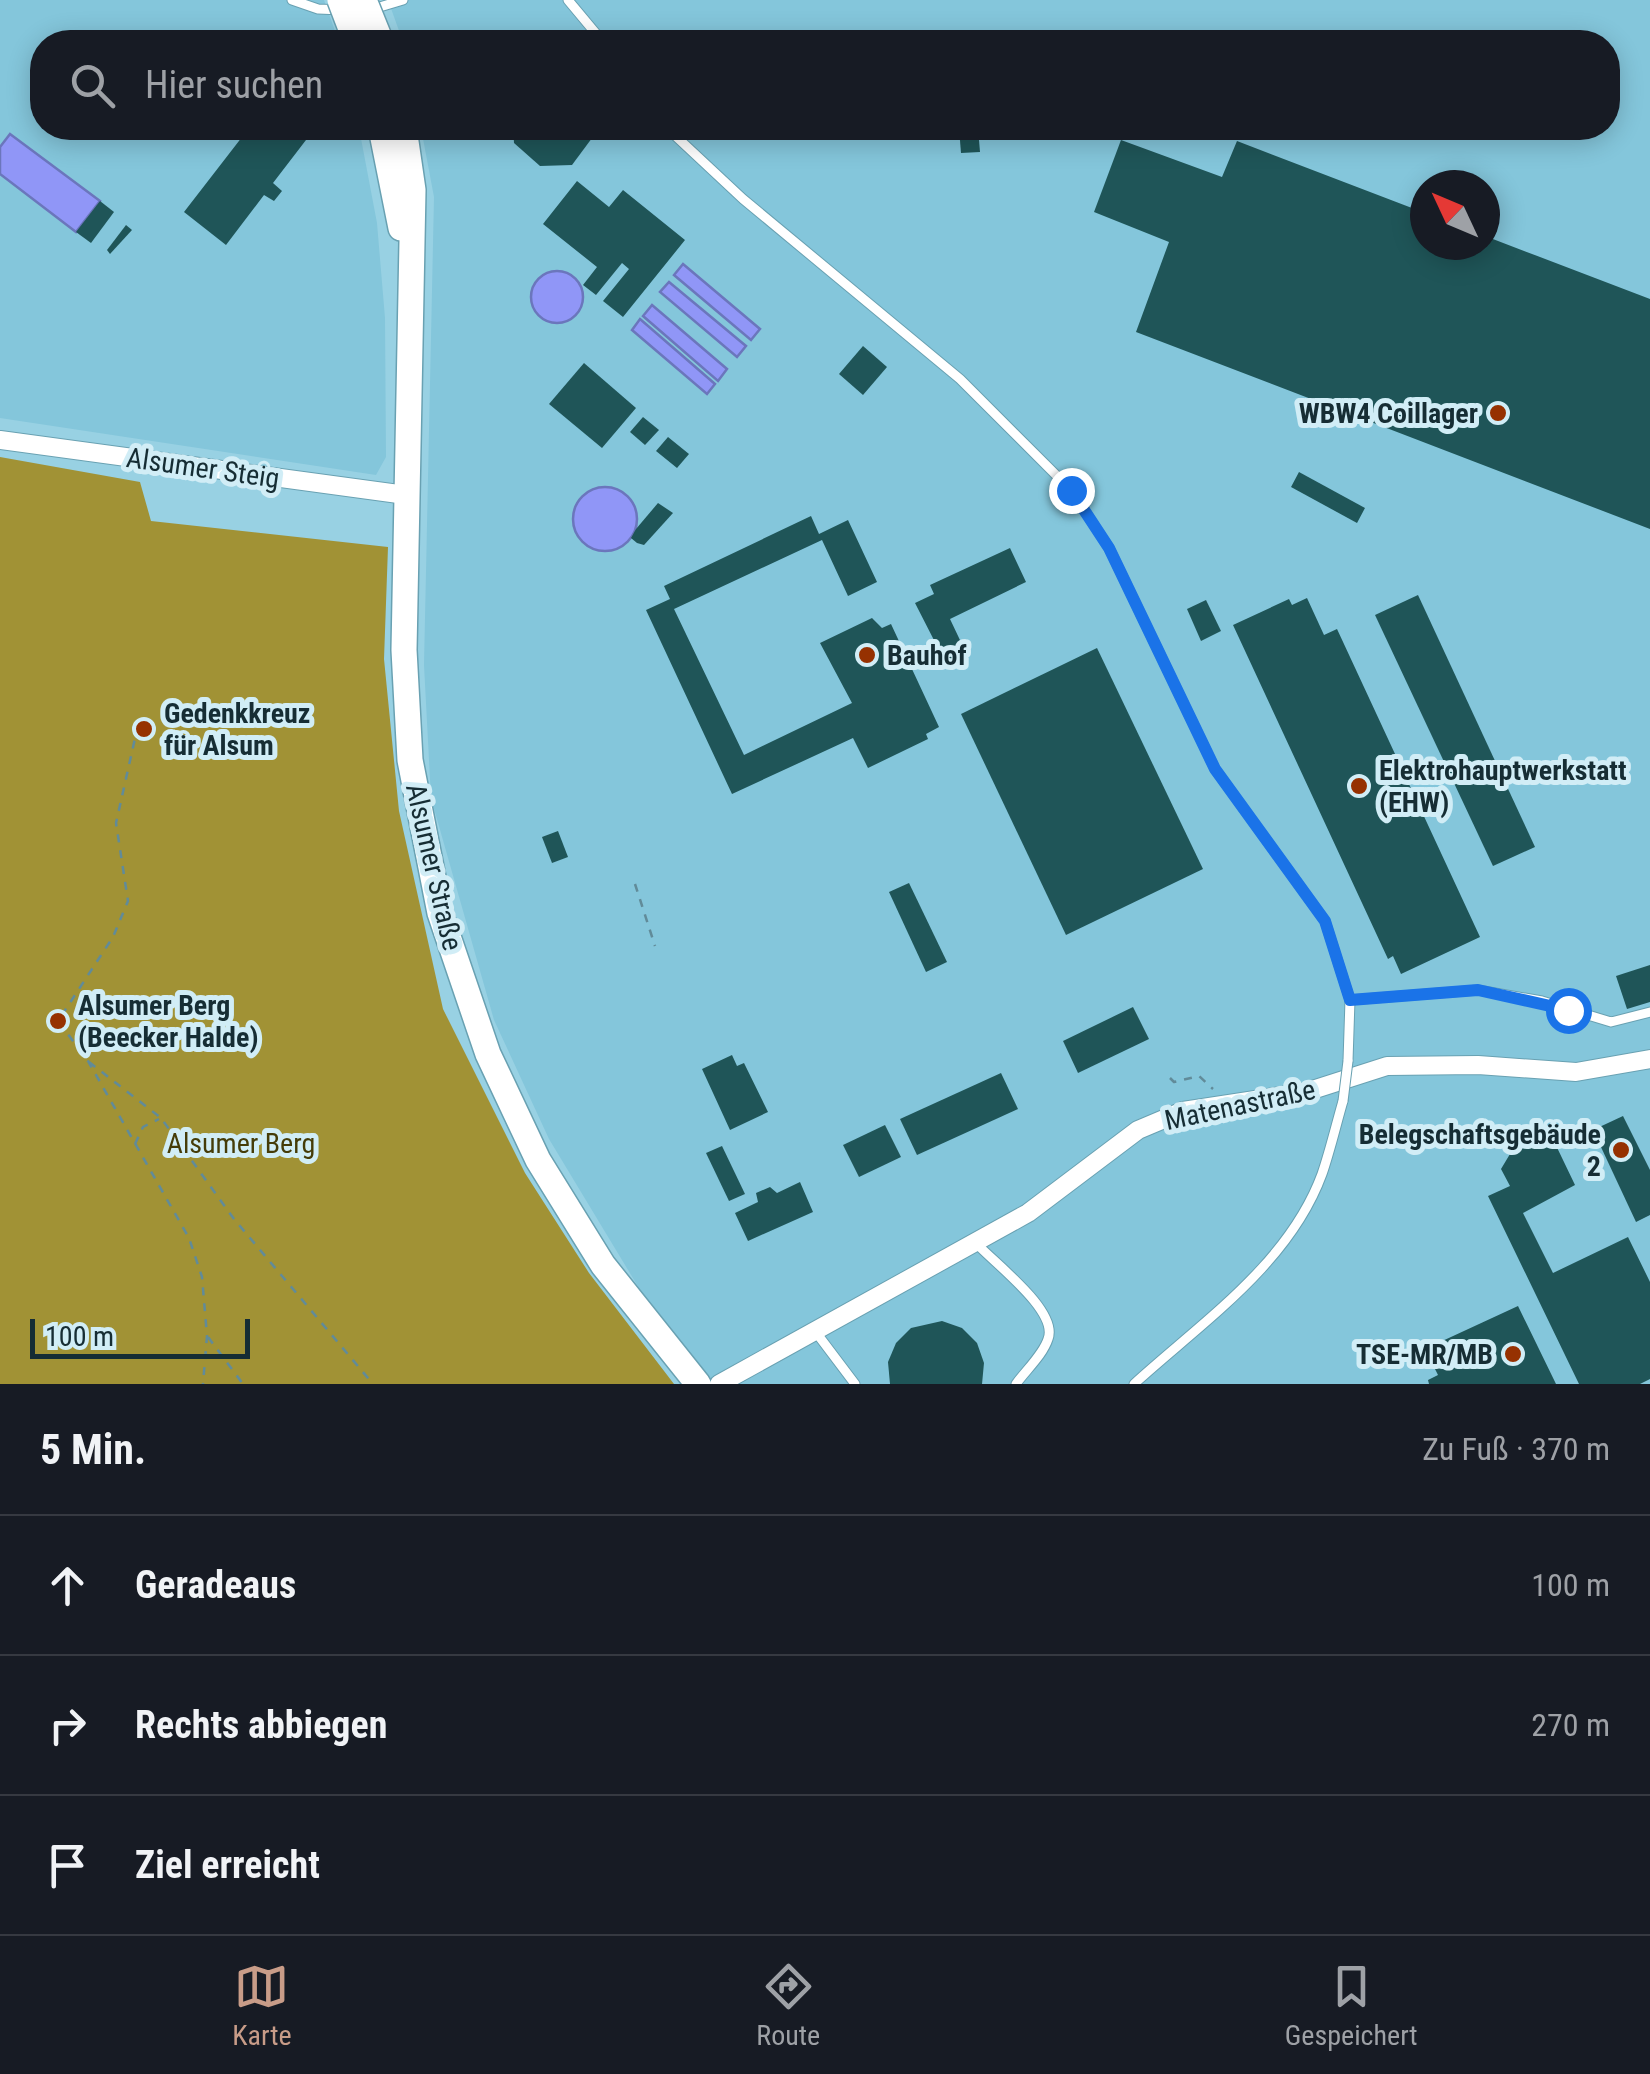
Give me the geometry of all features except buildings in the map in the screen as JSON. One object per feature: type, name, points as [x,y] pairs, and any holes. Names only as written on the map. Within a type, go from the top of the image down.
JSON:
[{"type":"street","points":[[340,0],[351,30]]},
{"type":"street","points":[[364,0],[376,30]]},
{"type":"street","name":"Alsumer Straße","points":[[383,140],[411,282]]},
{"type":"street","name":"Alsumer Straße","points":[[406,140],[413,190],[404,650],[410,760],[440,913],[488,1054],[538,1160],[602,1265],[698,1384]]},
{"type":"street","name":"Alsumer Steig","points":[[0,440],[406,496]]},
{"type":"street","name":"Matenastraße","points":[[719,1384],[1028,1213],[1138,1130],[1183,1111],[1306,1092],[1387,1066],[1478,1065],[1576,1072],[1650,1059]]},
{"type":"lane","points":[[292,0],[318,10],[357,11],[403,0]]},
{"type":"lane","points":[[568,0],[593,30]]},
{"type":"lane","points":[[680,140],[743,200],[960,379],[1022,436],[1071,490],[1109,548],[1215,769],[1325,921],[1350,1000],[1343,1100],[1321,1177],[1288,1235],[1247,1284],[1134,1384]]},
{"type":"lane","points":[[1350,1000],[1478,990],[1542,1001],[1611,1022],[1650,1012]]},
{"type":"lane","points":[[976,1242],[1001,1272],[1017,1279],[1050,1323],[1049,1339],[1016,1384]]},
{"type":"lane","points":[[813,1329],[855,1384]]},
{"type":"path","points":[[138,725],[116,823],[128,901],[113,937],[58,1021],[88,1061],[189,1238],[202,1277],[207,1336],[203,1384]]},
{"type":"path","points":[[635,884],[655,946]]},
{"type":"path","points":[[88,1061],[161,1118],[234,1219],[373,1384]]},
{"type":"path","points":[[1170,1078],[1174,1082],[1199,1076],[1229,1103]]},
{"type":"path","points":[[135,1146],[142,1127],[161,1118]]},
{"type":"path","points":[[207,1336],[243,1384]]},
{"type":"shaded area","points":[[0,0],[324,0],[335,30],[30,30],[30,140],[361,140],[377,223],[385,318],[386,457],[376,475],[0,418]]},
{"type":"shaded area","points":[[388,0],[1650,0],[1650,1384],[710,1384],[657,1318],[549,1139],[494,1020],[431,798],[424,665],[434,197],[423,140],[1620,140],[1620,30],[399,30]]},
{"type":"green space","name":"Alsumer Berg","points":[[0,457],[140,482],[151,521],[388,547],[384,659],[399,811],[443,1009],[525,1173],[589,1273],[674,1384],[0,1384]]},
{"type":"water","points":[[10,134],[100,201],[76,232],[0,174],[0,147]]},
{"type":"water","points":[[683,264],[760,329],[751,340],[674,275]]},
{"type":"water","points":[[557,271],[575,279],[583,297],[575,315],[557,323],[539,315],[531,297],[539,279]]},
{"type":"water","points":[[669,282],[746,346],[737,357],[660,292]]},
{"type":"water","points":[[652,305],[727,369],[718,381],[643,316]]},
{"type":"water","points":[[640,319],[715,384],[707,394],[632,330]]},
{"type":"water","points":[[605,487],[628,496],[637,519],[628,542],[605,551],[582,542],[573,519],[582,496]]},
{"type":"place","name":"WBW4 Coillager","points":[[1498,413]]},
{"type":"place","name":"Bauhof","points":[[867,655]]},
{"type":"place","name":"Gedenkkreuz für Alsum","points":[[144,729]]},
{"type":"place","name":"Elektrohauptwerkstatt (EHW)","points":[[1359,786]]},
{"type":"place","name":"Alsumer Berg (Beecker Halde)","points":[[58,1021]]},
{"type":"place","name":"Belegschaftsgebäude 2","points":[[1621,1150]]},
{"type":"place","name":"TSE-MR/MB","points":[[1513,1354]]},
{"type":"route","points":[[1071,490],[1109,548],[1215,769],[1238,805],[1313,899],[1336,950],[1350,1000],[1478,990],[1542,1001],[1568,1010]]}]
